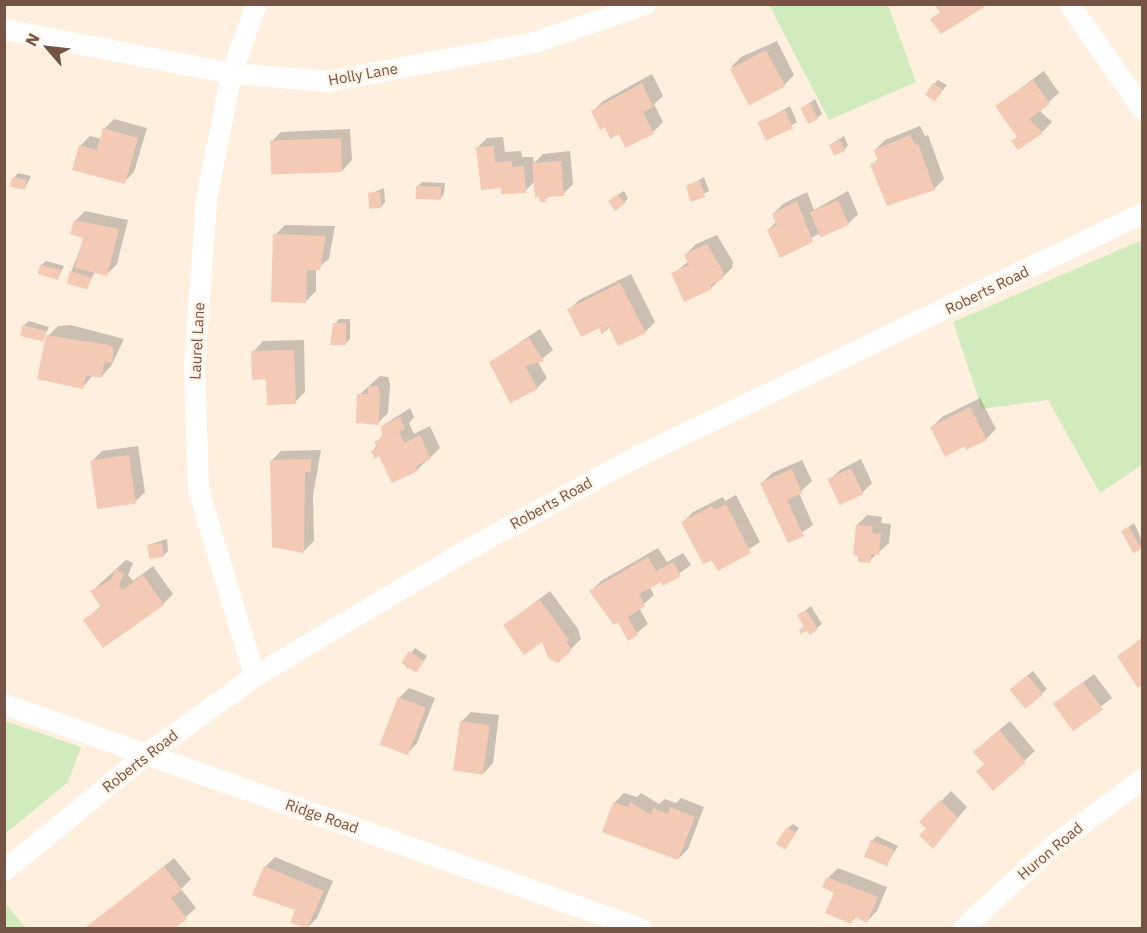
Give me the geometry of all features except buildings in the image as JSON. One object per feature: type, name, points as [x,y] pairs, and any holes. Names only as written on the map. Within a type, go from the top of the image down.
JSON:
[{"type":"street","name":"Laurel Lane","points":[[254,676],[198,489],[194,367],[206,199],[231,73],[256,4]]},
{"type":"street","name":"Holly Lane","points":[[4,29],[231,73],[328,81],[534,42],[645,4]]},
{"type":"street","points":[[1069,4],[1143,109]]},
{"type":"street","name":"Roberts Road","points":[[4,870],[147,754],[254,676],[466,550],[627,461],[1143,213]]},
{"type":"street","name":"Ridge Road","points":[[4,704],[640,928]]},
{"type":"street","name":"Huron Road","points":[[963,928],[1054,844],[1143,779]]},
{"type":"green space","points":[[769,5],[888,5],[916,82],[829,120]]},
{"type":"green space","points":[[1142,240],[1142,465],[1100,493],[1048,400],[982,409],[953,322]]},
{"type":"green space","points":[[5,721],[81,747],[68,782],[5,834]]},
{"type":"green space","points":[[5,903],[26,928],[5,928]]}]
